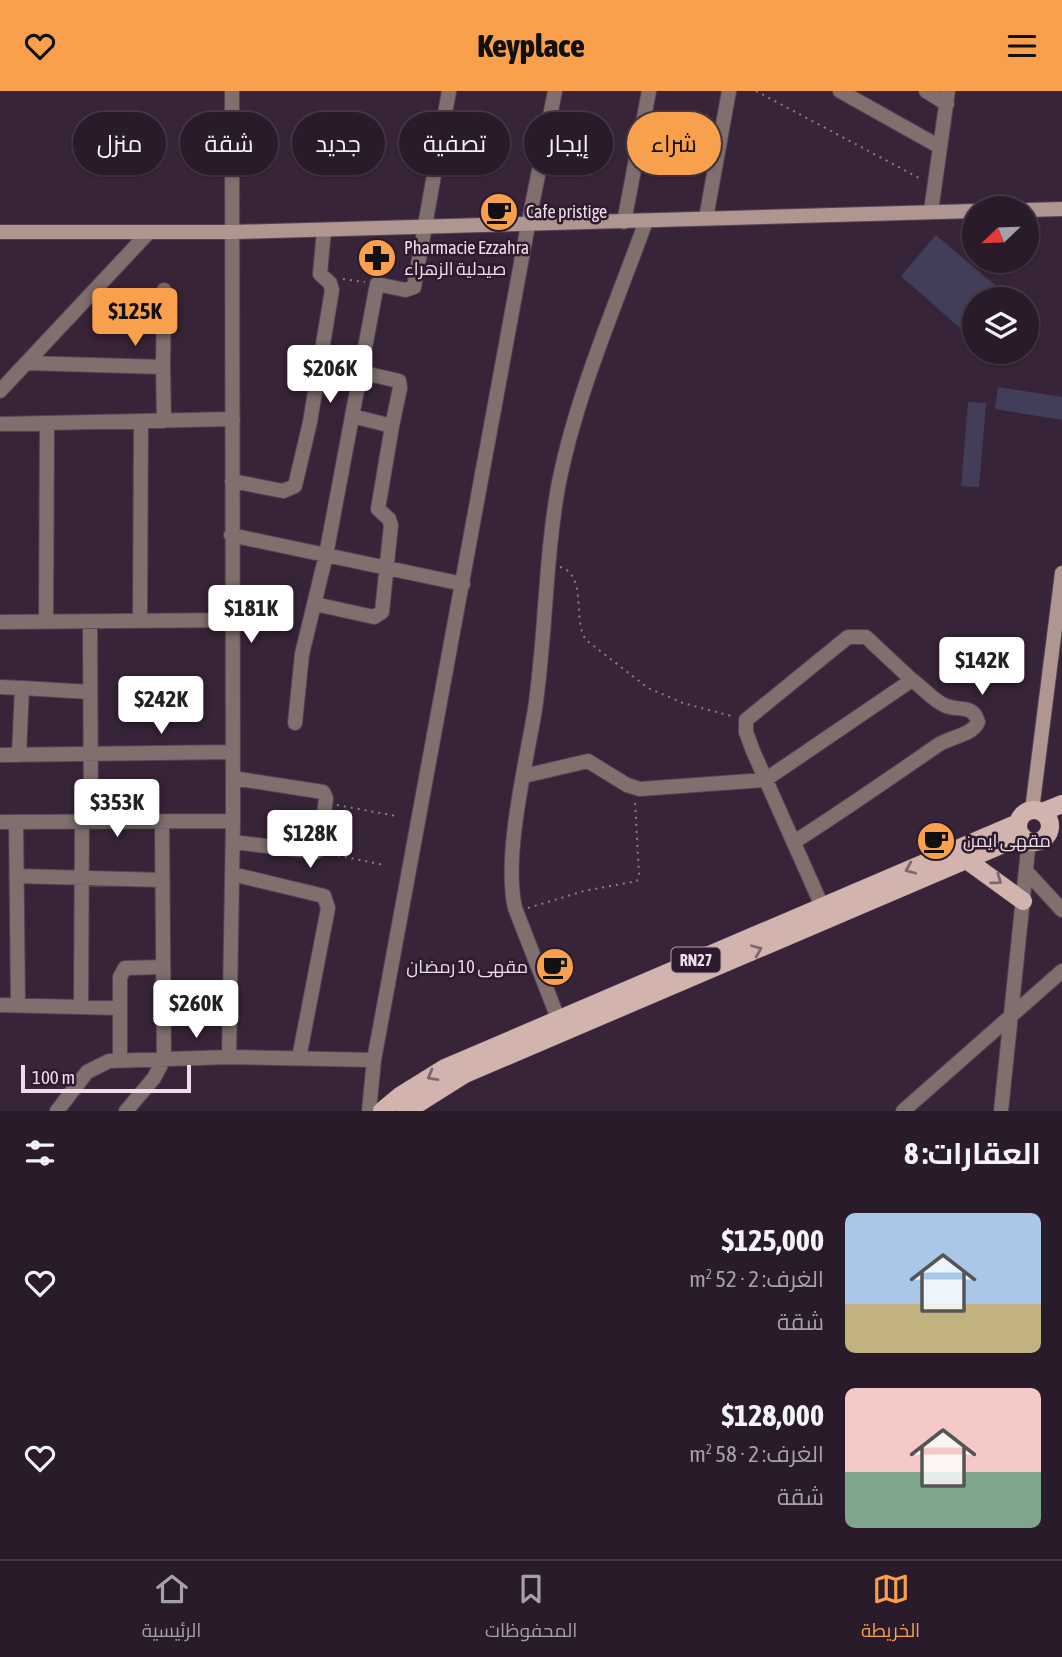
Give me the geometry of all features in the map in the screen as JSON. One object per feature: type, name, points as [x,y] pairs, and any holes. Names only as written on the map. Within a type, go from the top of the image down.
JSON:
[{"type":"main road","name":"RN27","points":[[382,1111],[445,1068],[560,1025],[1023,833],[1039,840],[1046,819],[1062,804]]},
{"type":"main road","name":"RN27","points":[[1023,833],[1023,814],[1046,819]]},
{"type":"main road","name":"RN27","points":[[825,913],[968,861],[1023,833]]},
{"type":"main road","points":[[968,861],[1023,901]]},
{"type":"main road","name":"RN27","points":[[406,1111],[447,1083],[560,1025]]},
{"type":"street","points":[[229,1057],[233,842],[232,91]]},
{"type":"street","points":[[295,723],[298,681],[326,555],[377,284],[405,290],[414,287],[449,91]]},
{"type":"street","points":[[369,1111],[374,1060],[555,91]]},
{"type":"street","points":[[624,222],[649,91]]},
{"type":"street","points":[[706,218],[729,91]]},
{"type":"street","points":[[840,91],[940,147]]},
{"type":"street","points":[[926,91],[948,97],[931,211]]},
{"type":"street","points":[[1040,210],[1062,209]]},
{"type":"street","points":[[0,232],[234,232],[425,228],[962,211]]},
{"type":"street","points":[[560,1025],[517,912],[511,890],[511,874],[537,693],[548,565],[559,485],[572,427],[646,221]]},
{"type":"street","points":[[232,481],[284,491],[295,486],[310,422],[332,290],[329,282],[320,274],[324,229]]},
{"type":"street","points":[[0,391],[149,232]]},
{"type":"street","points":[[164,290],[164,421]]},
{"type":"street","points":[[26,363],[163,367]]},
{"type":"street","points":[[315,604],[379,617],[382,612],[391,522],[378,509],[400,388],[399,381],[360,372]]},
{"type":"street","points":[[352,417],[392,426]]},
{"type":"street","points":[[0,424],[233,419]]},
{"type":"street","points":[[140,621],[141,422]]},
{"type":"street","points":[[46,621],[47,423]]},
{"type":"street","points":[[232,535],[463,584]]},
{"type":"street","points":[[1046,819],[1062,573]]},
{"type":"street","points":[[0,622],[233,620]]},
{"type":"street","points":[[81,1007],[82,877],[90,755],[90,622]]},
{"type":"street","points":[[794,842],[947,739],[977,726],[978,718],[974,712],[945,706],[912,680],[866,637],[848,637],[841,639],[746,720],[746,732],[765,780],[825,913]]},
{"type":"street","points":[[524,776],[588,761],[635,788],[765,780],[912,680]]},
{"type":"street","points":[[0,687],[90,692]]},
{"type":"street","points":[[19,755],[22,688]]},
{"type":"street","points":[[0,755],[233,752]]},
{"type":"street","points":[[233,778],[323,792],[325,803],[320,848],[317,852],[233,842]]},
{"type":"street","points":[[0,822],[233,821]]},
{"type":"street","points":[[16,822],[18,1005]]},
{"type":"street","points":[[126,1111],[154,1078],[164,1059],[162,822]]},
{"type":"street","points":[[1001,1111],[1026,871],[1023,833]]},
{"type":"street","points":[[1026,871],[1062,910]]},
{"type":"street","points":[[232,874],[324,896],[327,899],[328,908],[299,1058]]},
{"type":"street","points":[[17,876],[162,880]]},
{"type":"street","points":[[120,1060],[120,977],[125,968],[163,967]]},
{"type":"street","points":[[902,1111],[1062,971]]},
{"type":"street","points":[[0,1005],[120,1008]]},
{"type":"street","points":[[57,1111],[93,1067],[120,1060],[229,1057],[374,1060]]},
{"type":"path","points":[[756,91],[934,186]]},
{"type":"path","points":[[646,110],[724,117]]},
{"type":"path","points":[[329,282],[341,278],[377,284]]},
{"type":"path","points":[[548,565],[568,570],[574,578],[581,632],[586,640],[635,680],[673,699],[746,720]]},
{"type":"path","points":[[517,912],[584,891],[637,881],[635,788]]},
{"type":"path","points":[[325,803],[396,815]]},
{"type":"path","points":[[317,852],[384,865]]},
{"type":"building","points":[[936,235],[962,257],[962,273],[981,273],[996,286],[962,287],[960,328],[901,276]]},
{"type":"building","points":[[998,387],[1062,397],[1062,420],[995,409]]},
{"type":"building","points":[[968,402],[986,403],[979,487],[961,486]]},
{"type":"place","name":"Cafe pristige","points":[[499,212]]},
{"type":"place","name":"Pharmacie Ezzahra صيدلية الزهراء","points":[[377,258]]},
{"type":"place","name":"مقهى ايمن","points":[[936,841]]},
{"type":"place","name":"مقهى 10 رمضان","points":[[555,967]]}]
